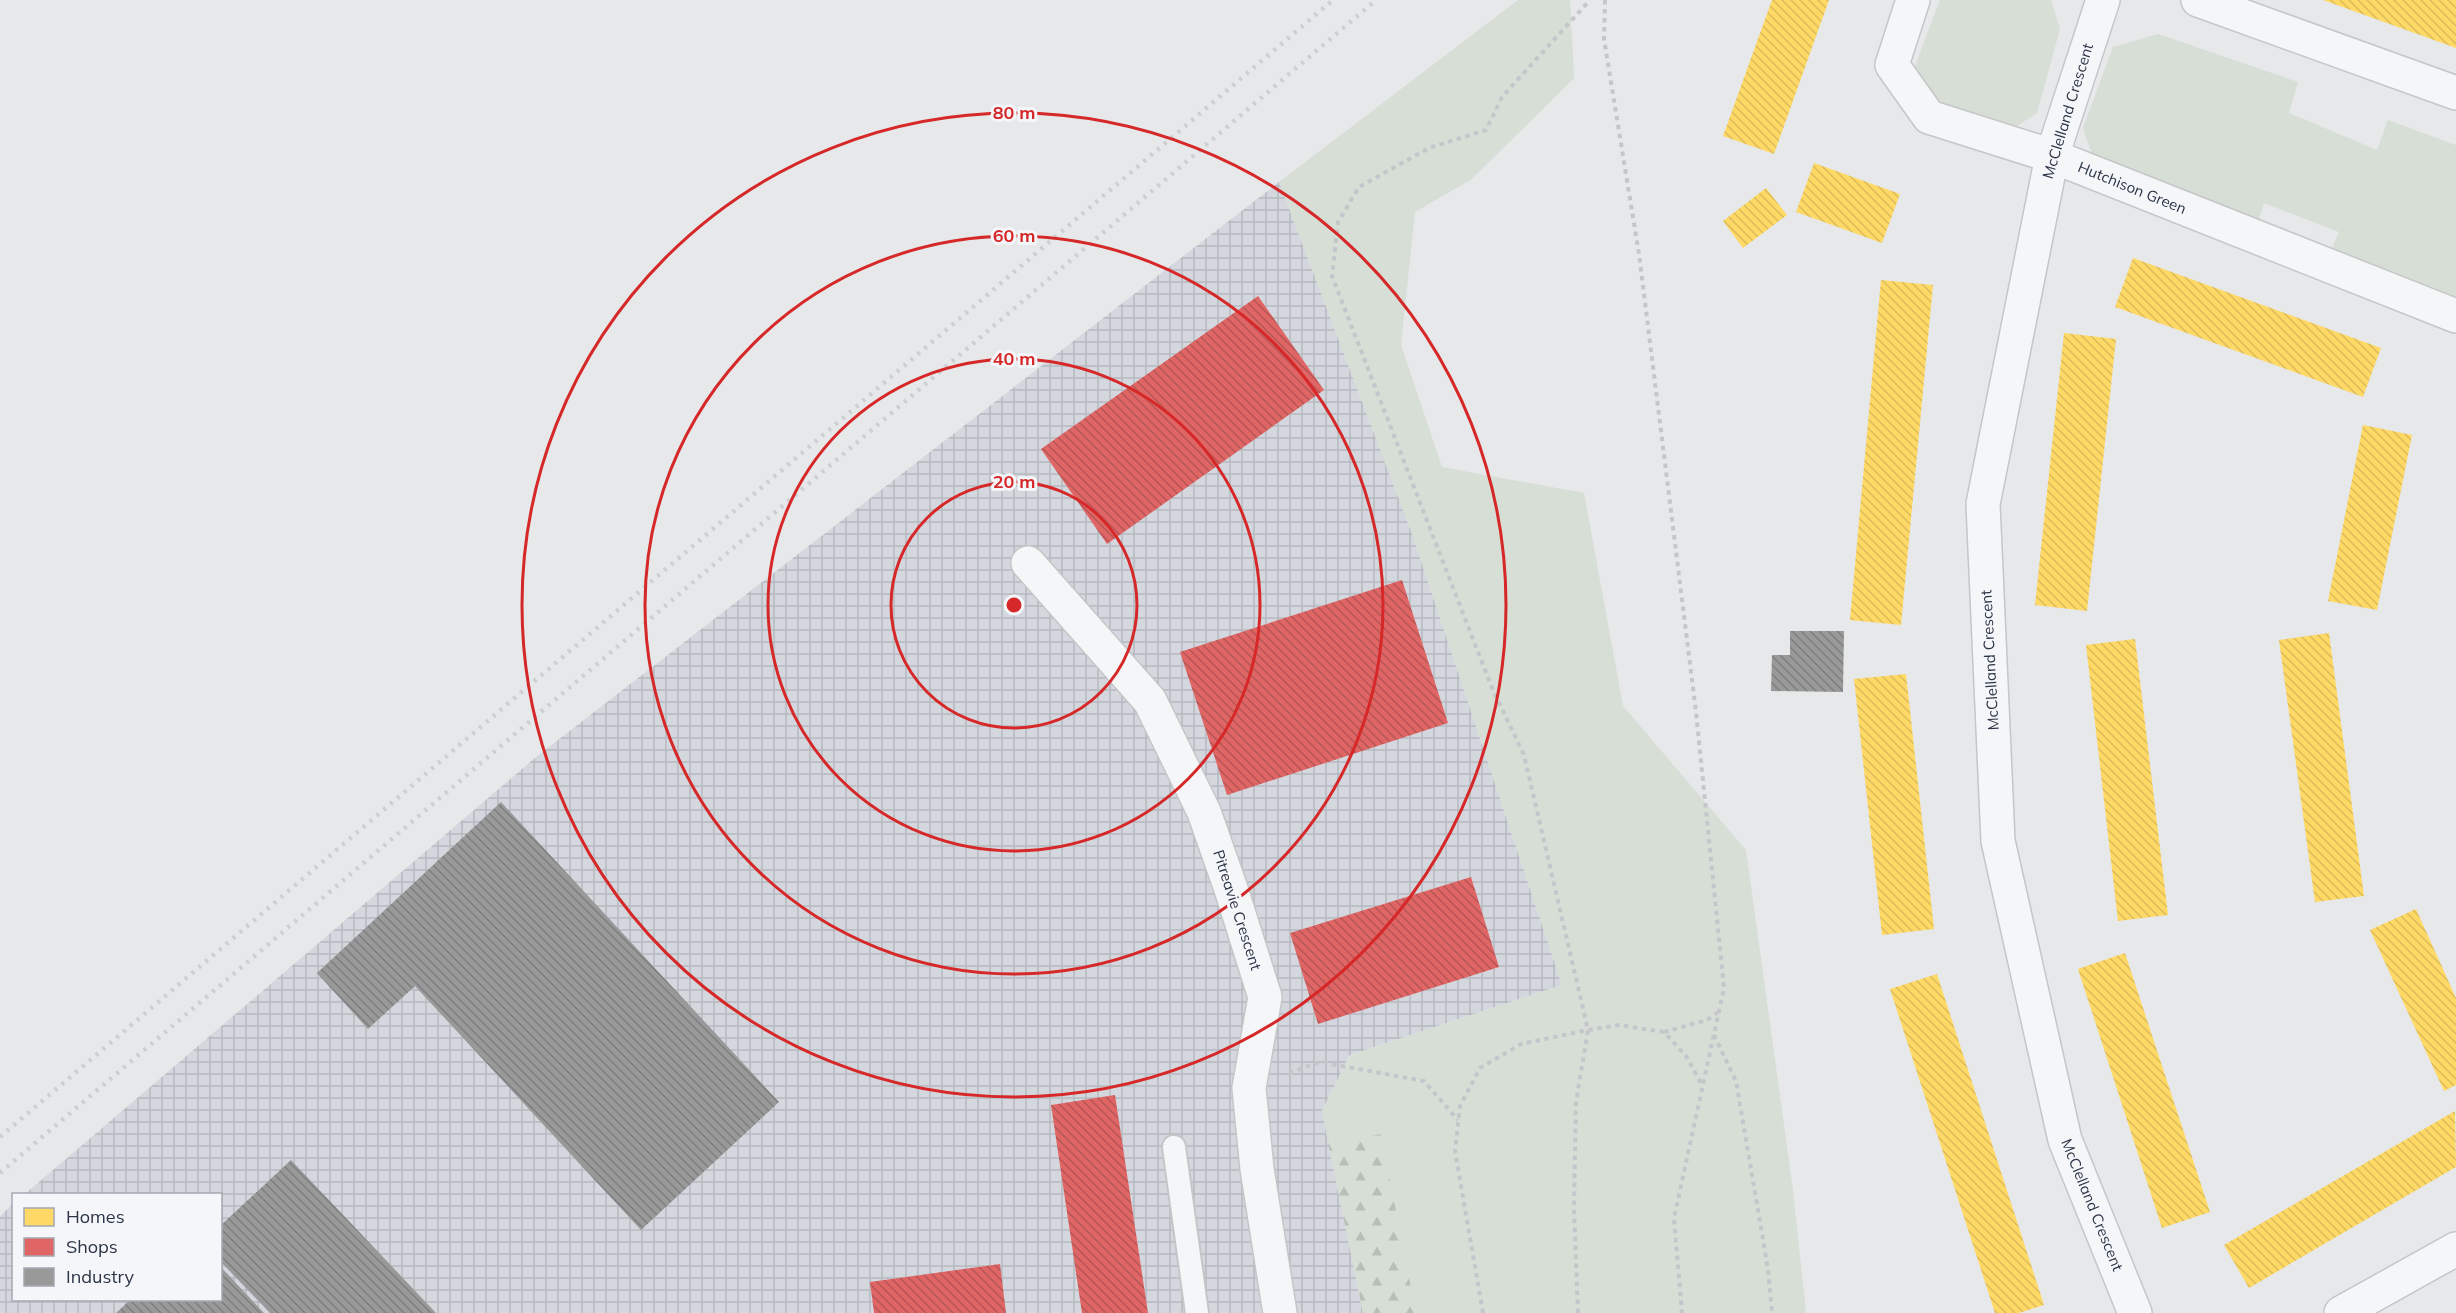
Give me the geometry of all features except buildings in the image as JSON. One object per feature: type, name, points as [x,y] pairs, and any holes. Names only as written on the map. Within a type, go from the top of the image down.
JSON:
[{"type":"street","name":"Hutchison Green","points":[[1913,0],[1892,65],[1929,117],[2052,156],[2456,316]]},
{"type":"street","name":"McClelland Crescent","points":[[2103,0],[2052,156],[1983,504],[1998,841],[2066,1140],[2135,1313]]},
{"type":"street","points":[[2198,0],[2456,93]]},
{"type":"street","name":"Pitreavie Crescent","points":[[1028,563],[1150,701],[1204,812],[1231,889],[1265,997],[1249,1088],[1257,1169],[1280,1313]]},
{"type":"street","points":[[2341,1313],[2456,1249]]},
{"type":"lane","points":[[1174,1147],[1197,1313]]},
{"type":"path","points":[[1578,1313],[1574,1207],[1576,1102],[1588,1030],[1524,755],[1492,688],[1332,276],[1338,222],[1359,187],[1429,148],[1486,130],[1502,97],[1590,0]]},
{"type":"path","points":[[1605,0],[1604,39],[1639,254],[1696,712],[1724,988],[1674,1218],[1682,1313]]},
{"type":"path","points":[[1482,1313],[1455,1151],[1460,1106],[1480,1068],[1521,1044],[1619,1025],[1664,1032],[1707,1020],[1719,1012]]},
{"type":"path","points":[[1664,1032],[1686,1056],[1703,1086]]},
{"type":"path","points":[[1714,1035],[1736,1081],[1768,1269],[1772,1313]]},
{"type":"path","points":[[1249,1088],[1320,1062],[1424,1081],[1458,1120]]},
{"type":"shaded area","points":[[1279,182],[1411,531],[1562,985],[1350,1055],[1322,1111],[1363,1313],[0,1313],[0,1216],[12,1205],[12,1301],[222,1301],[222,1193],[26,1193],[536,757]]},
{"type":"green space","points":[[1518,0],[1570,0],[1574,78],[1472,179],[1415,212],[1401,345],[1442,467],[1584,493],[1623,706],[1746,850],[1793,1190],[1806,1313],[1416,1313],[1381,1134],[1328,1142],[1322,1111],[1351,1055],[1562,985],[1411,531],[1279,182]]},
{"type":"green space","points":[[1940,0],[2051,0],[2060,29],[2037,113],[2006,133],[1935,109],[1913,71]]},
{"type":"green space","points":[[2158,34],[2298,82],[2289,113],[2377,150],[2388,120],[2456,145],[2456,299],[2330,253],[2339,232],[2264,203],[2257,226],[2095,164],[2083,128],[2113,47]]},
{"type":"green space","points":[[1381,1134],[1416,1313],[1363,1313],[1328,1142]]},
{"type":"railway","points":[[0,1137],[1333,0]]},
{"type":"railway","points":[[0,1173],[1376,0]]}]
